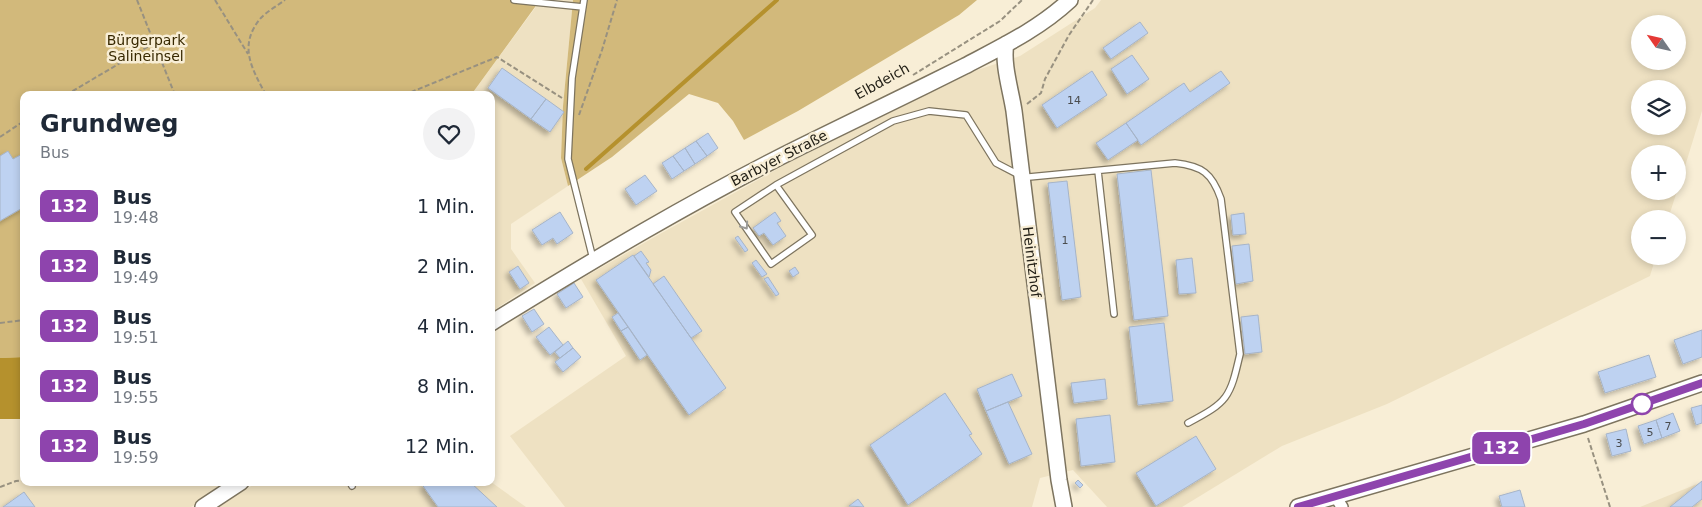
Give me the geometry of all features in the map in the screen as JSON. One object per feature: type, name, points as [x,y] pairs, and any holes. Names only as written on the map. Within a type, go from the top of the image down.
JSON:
[{"type":"street","name":"Barbyer Straße","points":[[495,321],[652,225],[744,175],[1006,44],[1048,18],[1067,1]]},
{"type":"street","name":"Heinitzhof","points":[[1006,44],[1004,52],[1005,63],[1014,110],[1059,480],[1064,507]]},
{"type":"street","points":[[1298,507],[1339,502],[1584,424],[1702,383]]},
{"type":"street","name":"Heinitzhof","points":[[1059,480],[1070,507]]},
{"type":"street","points":[[204,507],[235,486]]},
{"type":"lane","points":[[514,0],[584,3],[572,78],[568,159],[594,260]]},
{"type":"lane","points":[[776,185],[812,235],[771,264],[735,212],[776,185],[893,121],[929,111],[966,115],[996,164],[1021,176],[1029,177],[1175,163],[1191,165],[1206,172],[1216,185],[1221,199],[1240,354],[1228,396],[1214,410],[1188,423]]},
{"type":"lane","points":[[1098,171],[1114,314]]},
{"type":"path","points":[[137,0],[173,91]]},
{"type":"path","points":[[215,0],[248,54],[256,77],[264,91]]},
{"type":"path","points":[[248,54],[252,32],[261,18],[285,0]]},
{"type":"path","points":[[569,129],[581,112],[617,0]]},
{"type":"path","name":"Elbdeich","points":[[910,78],[1000,21],[1022,0]]},
{"type":"path","points":[[1022,108],[1041,93],[1046,79],[1069,35],[1093,0]]},
{"type":"path","points":[[73,91],[154,43]]},
{"type":"path","points":[[414,91],[497,57],[571,103]]},
{"type":"path","points":[[0,136],[20,124]]},
{"type":"path","points":[[0,323],[20,320]]},
{"type":"path","points":[[1584,424],[1610,507]]},
{"type":"path","points":[[0,487],[20,480]]},
{"type":"shaded area","points":[[538,0],[573,0],[563,106],[561,158],[568,186],[511,224],[511,249],[535,283],[495,309],[495,91],[474,91],[535,8]]},
{"type":"shaded area","points":[[1101,0],[1702,0],[1702,111],[1686,163],[1686,145],[1631,145],[1631,200],[1674,200],[1671,210],[1631,210],[1631,265],[1653,265],[1650,276],[1387,404],[1282,446],[1182,507],[1107,507],[1073,470],[1040,478],[1032,507],[565,507],[510,436],[626,356],[581,279],[790,162],[974,71],[1020,56],[1095,8]]},
{"type":"shaded area","points":[[20,357],[20,419],[0,419],[0,358]]},
{"type":"shaded area","points":[[0,419],[20,419],[20,486],[224,486],[191,507],[0,507]]},
{"type":"shaded area","points":[[1702,482],[1702,507],[1640,507]]},
{"type":"shaded area","points":[[495,485],[526,507],[218,507],[251,486]]},
{"type":"green space","name":"Bürgerpark Salineinsel","points":[[0,0],[538,0],[535,7],[474,91],[20,91],[20,357],[0,358]]},
{"type":"green space","points":[[573,0],[977,0],[959,15],[798,111],[744,140],[733,121],[718,103],[689,94],[612,157],[568,186],[561,158],[563,106]]},
{"type":"building","points":[[1140,22],[1148,33],[1111,59],[1103,48]]},
{"type":"building","points":[[1132,55],[1149,79],[1127,94],[1111,69]]},
{"type":"building","points":[[502,68],[546,99],[531,119],[495,93],[495,91],[488,88]]},
{"type":"building","points":[[1092,71],[1107,95],[1057,128],[1042,105]]},
{"type":"building","points":[[1221,71],[1230,83],[1141,145],[1126,123],[1184,83],[1190,92]]},
{"type":"building","points":[[546,99],[564,112],[550,132],[531,119]]},
{"type":"building","points":[[1126,123],[1138,140],[1108,160],[1096,143]]},
{"type":"building","points":[[708,133],[718,148],[707,156],[696,141]]},
{"type":"building","points":[[696,141],[707,156],[695,164],[685,148]]},
{"type":"building","points":[[685,148],[695,164],[684,171],[673,156]]},
{"type":"building","points":[[8,151],[13,159],[20,155],[20,209],[0,221],[0,156]]},
{"type":"building","points":[[673,156],[684,171],[672,179],[662,163]]},
{"type":"building","points":[[1151,170],[1168,316],[1134,320],[1117,174]]},
{"type":"building","points":[[645,175],[657,191],[636,205],[625,189]]},
{"type":"building","points":[[1067,181],[1081,297],[1062,300],[1048,183]]},
{"type":"building","points":[[560,212],[573,233],[557,244],[553,238],[542,245],[532,230]]},
{"type":"building","points":[[775,212],[781,221],[777,223],[786,236],[773,245],[764,233],[759,236],[753,228]]},
{"type":"building","points":[[1244,213],[1246,234],[1233,235],[1231,215]]},
{"type":"building","points":[[738,236],[748,250],[745,252],[735,238]]},
{"type":"building","points":[[1249,244],[1253,281],[1236,284],[1232,246]]},
{"type":"building","points":[[641,251],[649,262],[646,263],[651,270],[649,277],[634,256]]},
{"type":"building","points":[[633,255],[726,388],[689,415],[596,280]]},
{"type":"building","points":[[1192,258],[1196,293],[1179,294],[1176,260]]},
{"type":"building","points":[[756,260],[767,274],[762,277],[752,263]]},
{"type":"building","points":[[518,266],[529,283],[520,289],[509,272]]},
{"type":"building","points":[[795,267],[799,273],[793,277],[789,271]]},
{"type":"building","points":[[664,276],[702,331],[691,338],[653,284]]},
{"type":"building","points":[[768,277],[779,294],[776,296],[764,279]]},
{"type":"building","points":[[574,283],[583,297],[566,308],[557,294]]},
{"type":"building","points":[[534,309],[544,324],[532,332],[522,316]]},
{"type":"building","points":[[618,313],[628,327],[621,331],[612,317]]},
{"type":"building","points":[[1258,315],[1262,352],[1245,354],[1241,317]]},
{"type":"building","points":[[1164,323],[1173,401],[1138,405],[1129,327]]},
{"type":"building","points":[[549,327],[563,345],[550,355],[536,337]]},
{"type":"building","points":[[628,327],[647,355],[640,360],[621,331]]},
{"type":"building","points":[[1702,330],[1702,357],[1683,364],[1674,340]]},
{"type":"building","points":[[568,341],[573,348],[560,358],[555,352]]},
{"type":"building","points":[[573,348],[581,357],[563,372],[555,362]]},
{"type":"building","points":[[1649,355],[1656,377],[1605,393],[1598,372]]},
{"type":"building","points":[[1012,374],[1022,396],[986,411],[977,389]]},
{"type":"building","points":[[1105,379],[1107,399],[1074,403],[1071,383]]},
{"type":"building","points":[[945,393],[972,434],[969,435],[982,454],[908,505],[870,445]]},
{"type":"building","points":[[1008,402],[1032,454],[1009,464],[986,411]]},
{"type":"building","points":[[1702,405],[1702,423],[1696,425],[1691,408]]},
{"type":"building","points":[[1673,413],[1680,431],[1662,438],[1656,420]]},
{"type":"building","points":[[1110,415],[1115,462],[1081,466],[1076,419]]},
{"type":"building","points":[[1656,420],[1662,438],[1644,444],[1638,426]]},
{"type":"building","points":[[1626,429],[1631,451],[1612,456],[1606,434]]},
{"type":"building","points":[[1196,436],[1216,469],[1156,506],[1136,473]]},
{"type":"building","points":[[1078,480],[1083,485],[1080,488],[1075,483]]},
{"type":"building","points":[[1702,481],[1702,499],[1692,507],[1670,507]]},
{"type":"building","points":[[423,486],[474,486],[497,507],[438,507]]},
{"type":"building","points":[[1520,490],[1525,507],[1502,507],[1499,496]]},
{"type":"building","points":[[24,492],[35,507],[3,507]]},
{"type":"building","points":[[858,499],[864,507],[849,506]]},
{"type":"waterway","points":[[586,169],[777,0]]},
{"type":"bus line","name":"132","points":[[1298,507],[1584,424],[1702,383]]}]
